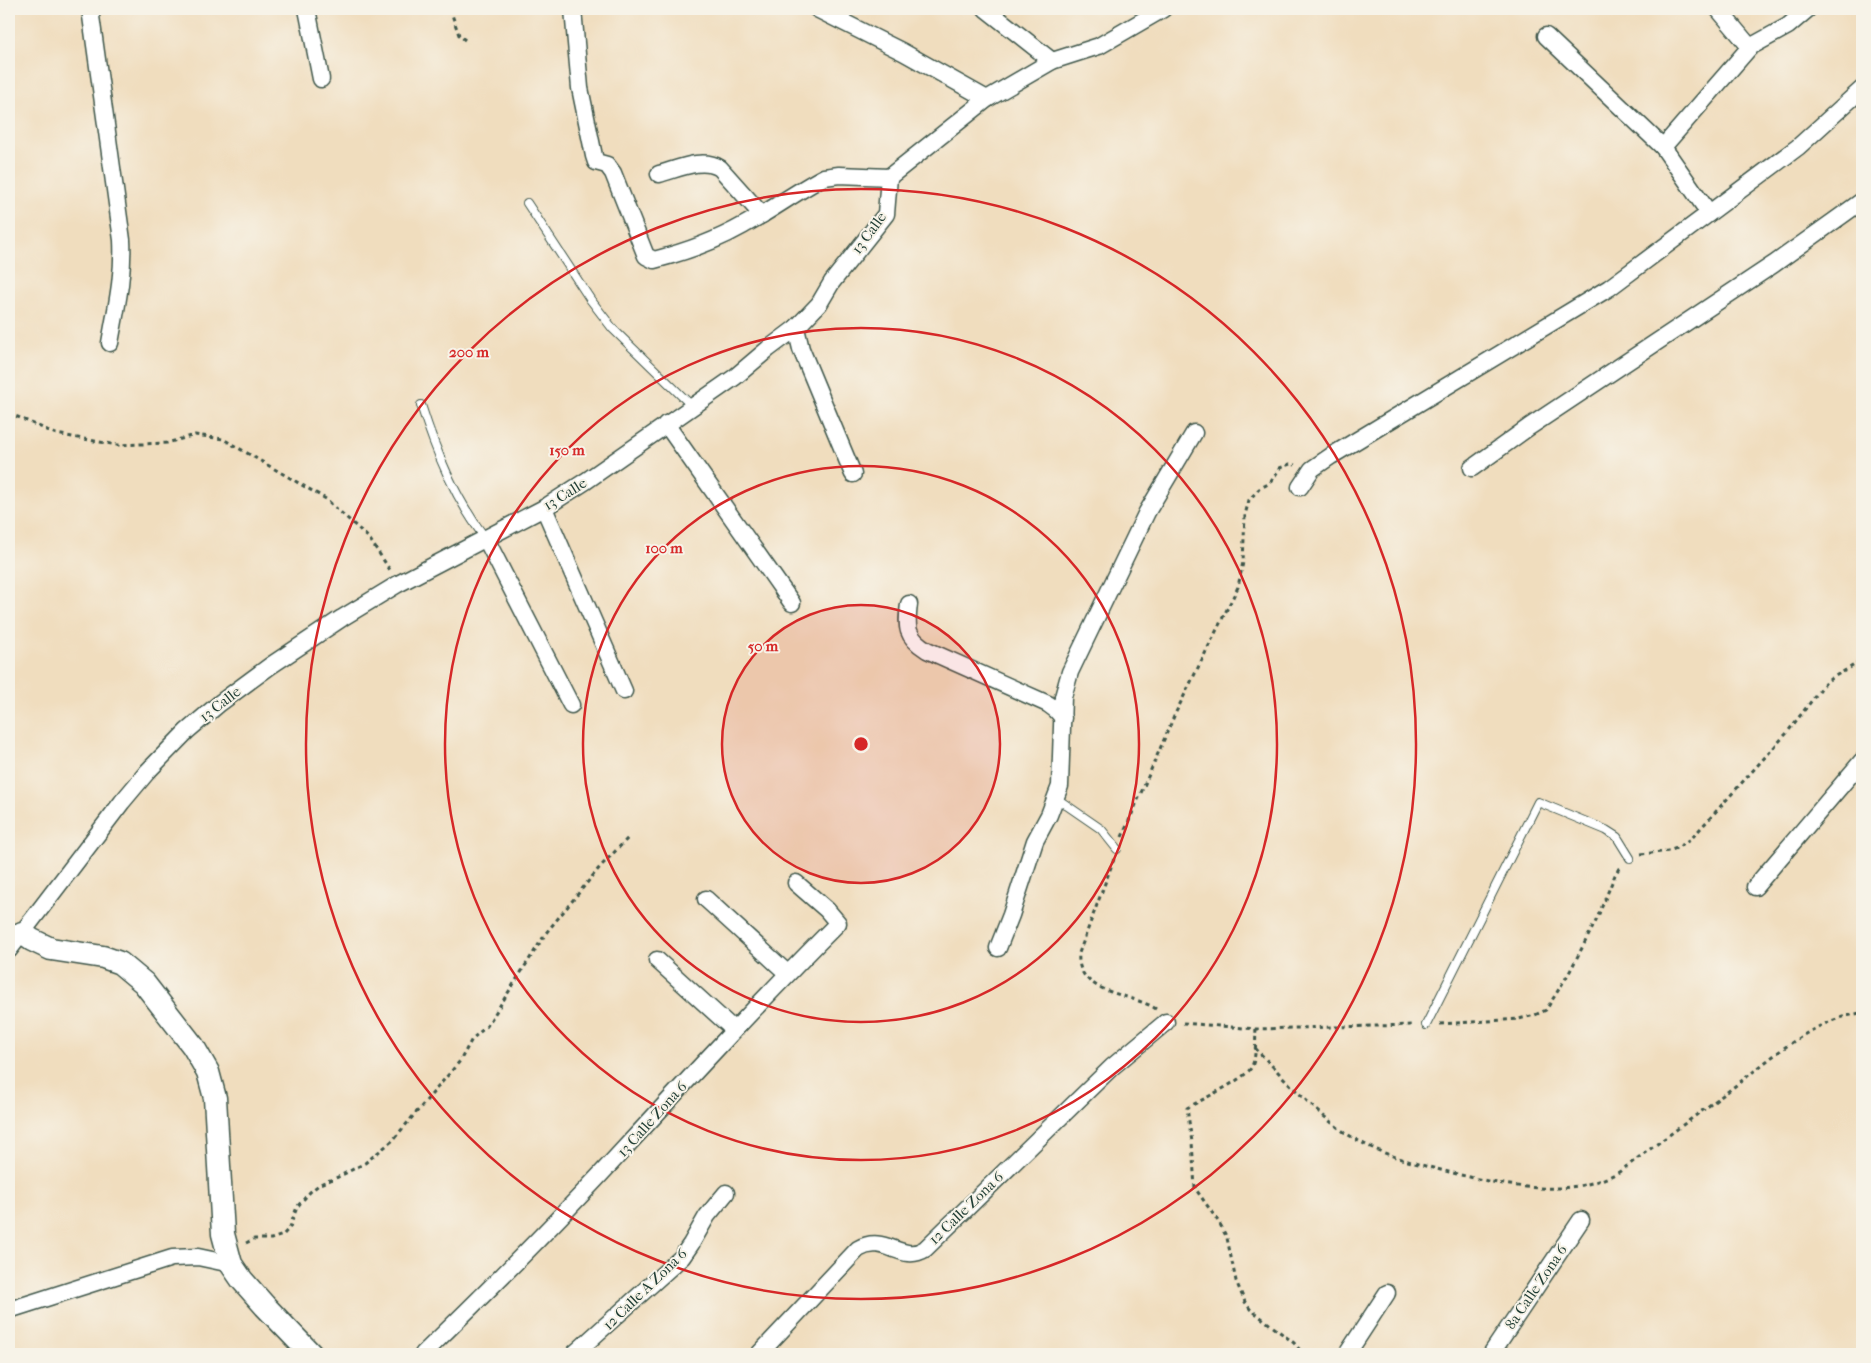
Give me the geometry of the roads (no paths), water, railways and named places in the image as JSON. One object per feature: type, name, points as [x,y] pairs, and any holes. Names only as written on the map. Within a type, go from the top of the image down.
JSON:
[{"type":"street","points":[[90,9],[122,240],[121,284],[110,343]]},
{"type":"street","points":[[307,9],[321,79]]},
{"type":"street","points":[[573,9],[580,88],[594,156],[596,162],[608,165],[613,173],[646,256],[654,260],[717,239],[762,215],[824,177],[838,175],[889,178],[987,100],[1052,61],[1099,46],[1163,9]]},
{"type":"street","points":[[817,9],[903,52],[987,100]]},
{"type":"street","points":[[986,9],[1052,61]]},
{"type":"street","points":[[1718,9],[1750,47]]},
{"type":"street","points":[[1662,147],[1750,47],[1781,30],[1808,9]]},
{"type":"street","points":[[1546,36],[1662,147],[1709,213]]},
{"type":"street","points":[[1300,487],[1312,469],[1330,456],[1609,288],[1798,147],[1862,88]]},
{"type":"street","points":[[659,174],[699,163],[712,163],[720,168],[762,215]]},
{"type":"street","name":"13 Calle","points":[[15,942],[148,771],[187,731],[220,703],[270,666],[398,584],[544,508],[626,455],[666,424],[735,377],[796,328],[820,304],[832,282],[886,214],[889,178]]},
{"type":"street","points":[[1472,468],[1537,422],[1774,264],[1862,201]]},
{"type":"street","points":[[796,328],[801,349],[853,474]]},
{"type":"street","points":[[666,424],[792,603]]},
{"type":"street","points":[[998,948],[1011,915],[1034,841],[1049,816],[1060,786],[1063,697],[1070,672],[1147,512],[1194,433]]},
{"type":"street","points":[[544,508],[624,691]]},
{"type":"street","points":[[486,538],[571,705]]},
{"type":"street","points":[[910,604],[908,628],[911,637],[917,643],[927,650],[1048,704],[1063,718]]},
{"type":"street","points":[[1755,886],[1862,761]]},
{"type":"street","name":"13 Calle Zona 6","points":[[423,1354],[504,1276],[734,1029],[838,923],[827,910],[796,883]]},
{"type":"street","points":[[706,899],[788,973]]},
{"type":"street","points":[[15,942],[32,940],[51,948],[103,957],[128,968],[156,998],[202,1060],[208,1072],[214,1098],[223,1234],[231,1264],[242,1280],[265,1306],[311,1354]]},
{"type":"street","points":[[657,960],[734,1029]]},
{"type":"street","name":"12 Calle Zona 6","points":[[759,1354],[858,1249],[874,1244],[889,1246],[909,1254],[915,1254],[925,1249],[1112,1067],[1166,1022]]},
{"type":"street","name":"12 Calle A Zona 6","points":[[574,1354],[682,1257],[692,1244],[707,1216],[726,1193]]},
{"type":"street","name":"8a Calle Zona 6","points":[[1490,1354],[1581,1220]]},
{"type":"street","points":[[9,1310],[172,1258],[198,1257],[231,1264]]},
{"type":"street","points":[[1347,1354],[1387,1293]]},
{"type":"lane","points":[[527,203],[566,265],[613,329],[692,406]]},
{"type":"lane","points":[[421,405],[438,455],[472,521],[486,538]]},
{"type":"lane","points":[[1056,798],[1101,829],[1118,849]]},
{"type":"lane","points":[[1426,1024],[1538,802],[1606,830],[1617,837],[1630,858]]}]
